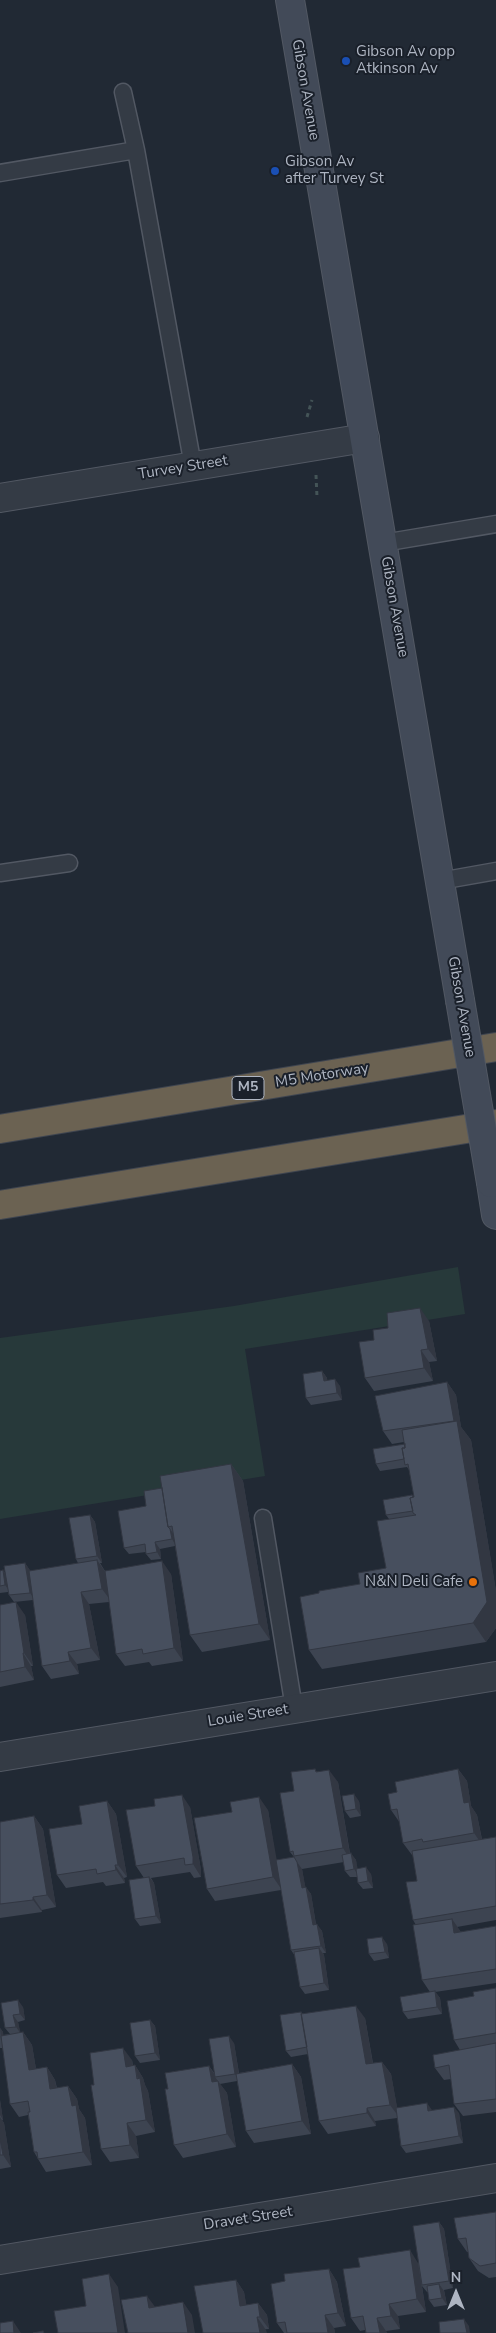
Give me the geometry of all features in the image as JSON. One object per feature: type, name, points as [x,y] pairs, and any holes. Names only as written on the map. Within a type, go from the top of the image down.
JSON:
[{"type":"highway","name":"M5 Motorway","points":[[0,1129],[496,1047]]},
{"type":"highway","points":[[0,1204],[496,1124]]},
{"type":"main road","name":"Gibson Avenue","points":[[290,0],[366,438],[496,1215]]},
{"type":"street","name":"Turvey Street","points":[[0,498],[366,438]]},
{"type":"street","name":"Louie Street","points":[[0,1758],[496,1676]]},
{"type":"street","name":"Dravet Street","points":[[0,2260],[496,2178]]},
{"type":"lane","points":[[123,92],[136,150],[193,466]]},
{"type":"lane","points":[[0,173],[136,150]]},
{"type":"lane","points":[[383,544],[496,524]]},
{"type":"lane","points":[[0,873],[70,863]]},
{"type":"lane","points":[[440,881],[496,871]]},
{"type":"lane","points":[[263,1518],[294,1708]]},
{"type":"shaded area","points":[[458,1267],[465,1314],[245,1349],[265,1476],[0,1519],[0,1338],[234,1306]]},
{"type":"building","points":[[420,1308],[428,1349],[421,1350],[424,1368],[365,1378],[359,1342],[374,1340],[373,1330],[388,1328],[387,1313]]},
{"type":"building","points":[[322,1371],[324,1381],[335,1379],[337,1393],[306,1398],[303,1374]]},
{"type":"building","points":[[447,1382],[454,1421],[383,1431],[375,1396]]},
{"type":"building","points":[[457,1421],[487,1602],[473,1623],[309,1650],[300,1597],[319,1593],[319,1591],[360,1584],[358,1573],[386,1568],[377,1521],[416,1515],[413,1513],[410,1498],[414,1497],[408,1464],[405,1465],[402,1448],[405,1448],[402,1430]]},
{"type":"building","points":[[405,1444],[405,1448],[402,1448],[404,1459],[376,1464],[373,1449]]},
{"type":"building","points":[[231,1464],[259,1624],[190,1635],[172,1526],[168,1527],[160,1476]]},
{"type":"building","points":[[162,1488],[168,1527],[172,1539],[155,1542],[157,1552],[146,1554],[145,1544],[124,1548],[118,1511],[146,1506],[144,1491]]},
{"type":"building","points":[[412,1495],[413,1497],[410,1498],[413,1511],[386,1515],[383,1500]]},
{"type":"building","points":[[90,1515],[97,1556],[76,1559],[69,1518]]},
{"type":"building","points":[[97,1560],[102,1589],[81,1592],[91,1648],[68,1652],[70,1661],[42,1666],[29,1571]]},
{"type":"building","points":[[162,1561],[174,1648],[143,1654],[142,1649],[116,1654],[105,1571]]},
{"type":"building","points":[[25,1563],[30,1593],[9,1595],[4,1566]]},
{"type":"building","points":[[3,1570],[5,1585],[0,1586],[0,1571]]},
{"type":"building","points":[[16,1602],[25,1667],[0,1672],[0,1605]]},
{"type":"building","points":[[315,1769],[316,1772],[329,1770],[343,1848],[294,1856],[293,1851],[290,1852],[280,1793],[294,1791],[291,1772]]},
{"type":"building","points":[[458,1769],[464,1803],[469,1802],[474,1833],[423,1842],[422,1839],[403,1843],[397,1809],[391,1810],[388,1794],[397,1792],[395,1782]]},
{"type":"building","points":[[354,1794],[356,1809],[345,1811],[342,1796]]},
{"type":"building","points":[[182,1795],[193,1864],[185,1865],[184,1858],[136,1866],[126,1810],[155,1806],[154,1799]]},
{"type":"building","points":[[259,1797],[273,1877],[207,1889],[194,1818],[232,1812],[230,1802]]},
{"type":"building","points":[[107,1801],[118,1865],[115,1865],[116,1870],[97,1874],[96,1869],[57,1875],[49,1829],[82,1824],[79,1806]]},
{"type":"building","points":[[34,1816],[47,1895],[33,1897],[33,1900],[0,1904],[0,1822]]},
{"type":"building","points":[[496,1837],[496,1906],[413,1920],[406,1882],[417,1881],[412,1851]]},
{"type":"building","points":[[351,1853],[354,1869],[345,1871],[342,1855]]},
{"type":"building","points":[[294,1857],[297,1862],[302,1888],[306,1887],[313,1925],[317,1924],[321,1946],[291,1950],[276,1860]]},
{"type":"building","points":[[366,1867],[368,1881],[358,1883],[356,1869]]},
{"type":"building","points":[[149,1877],[156,1916],[135,1919],[129,1880]]},
{"type":"building","points":[[452,1919],[454,1933],[496,1926],[496,1969],[422,1980],[413,1925]]},
{"type":"building","points":[[382,1937],[385,1952],[369,1954],[367,1939]]},
{"type":"building","points":[[319,1948],[324,1983],[300,1987],[294,1952]]},
{"type":"building","points":[[496,1988],[496,2033],[454,2040],[447,2001],[474,1996],[473,1992]]},
{"type":"building","points":[[435,1991],[437,2007],[403,2012],[400,1997]]},
{"type":"building","points":[[18,2000],[20,2014],[13,2015],[16,2027],[5,2028],[1,2003]]},
{"type":"building","points":[[356,2006],[366,2064],[382,2062],[390,2105],[367,2108],[367,2113],[319,2121],[301,2014]]},
{"type":"building","points":[[301,2012],[307,2047],[286,2051],[280,2015]]},
{"type":"building","points":[[150,2020],[155,2053],[135,2056],[130,2023]]},
{"type":"building","points":[[23,2032],[29,2070],[47,2067],[50,2089],[68,2086],[72,2106],[76,2105],[83,2152],[38,2159],[37,2152],[34,2152],[28,2101],[10,2104],[1,2036]]},
{"type":"building","points":[[229,2036],[235,2074],[215,2077],[209,2039]]},
{"type":"building","points":[[496,2043],[496,2099],[454,2104],[449,2065],[435,2068],[433,2055]]},
{"type":"building","points":[[123,2048],[126,2067],[135,2065],[137,2079],[140,2078],[146,2120],[127,2123],[130,2145],[101,2149],[91,2085],[94,2085],[90,2053]]},
{"type":"building","points":[[292,2064],[302,2121],[246,2131],[236,2074]]},
{"type":"building","points":[[209,2066],[212,2082],[218,2081],[227,2134],[174,2145],[165,2089],[168,2089],[165,2073]]},
{"type":"building","points":[[427,2103],[428,2111],[454,2107],[459,2136],[401,2146],[396,2108]]},
{"type":"building","points":[[0,2139],[3,2155],[0,2155]]},
{"type":"building","points":[[496,2212],[496,2263],[480,2266],[469,2258],[466,2238],[458,2239],[454,2218]]},
{"type":"building","points":[[439,2222],[449,2281],[422,2285],[413,2226]]},
{"type":"building","points":[[410,2250],[417,2299],[389,2304],[391,2316],[377,2318],[380,2333],[366,2333],[363,2316],[351,2318],[343,2269],[360,2267],[358,2258]]},
{"type":"building","points":[[329,2269],[338,2313],[325,2315],[328,2333],[287,2333],[285,2322],[277,2323],[271,2284],[285,2281],[284,2274]]},
{"type":"building","points":[[109,2274],[118,2333],[58,2333],[54,2311],[86,2306],[82,2279]]},
{"type":"building","points":[[236,2280],[240,2306],[258,2303],[260,2317],[257,2317],[260,2333],[203,2333],[194,2286]]},
{"type":"building","points":[[439,2284],[442,2298],[429,2300],[427,2286]]},
{"type":"building","points":[[147,2296],[149,2308],[183,2302],[188,2333],[128,2333],[121,2300]]},
{"type":"building","points":[[464,2319],[467,2333],[440,2333],[439,2322]]},
{"type":"building","points":[[13,2321],[14,2333],[0,2333],[0,2323]]},
{"type":"place","name":"Gibson Av opp Atkinson Av","points":[[346,61]]},
{"type":"place","name":"Gibson Av after Turvey St","points":[[275,171]]},
{"type":"place","name":"N&N Deli Cafe","points":[[473,1582]]}]
